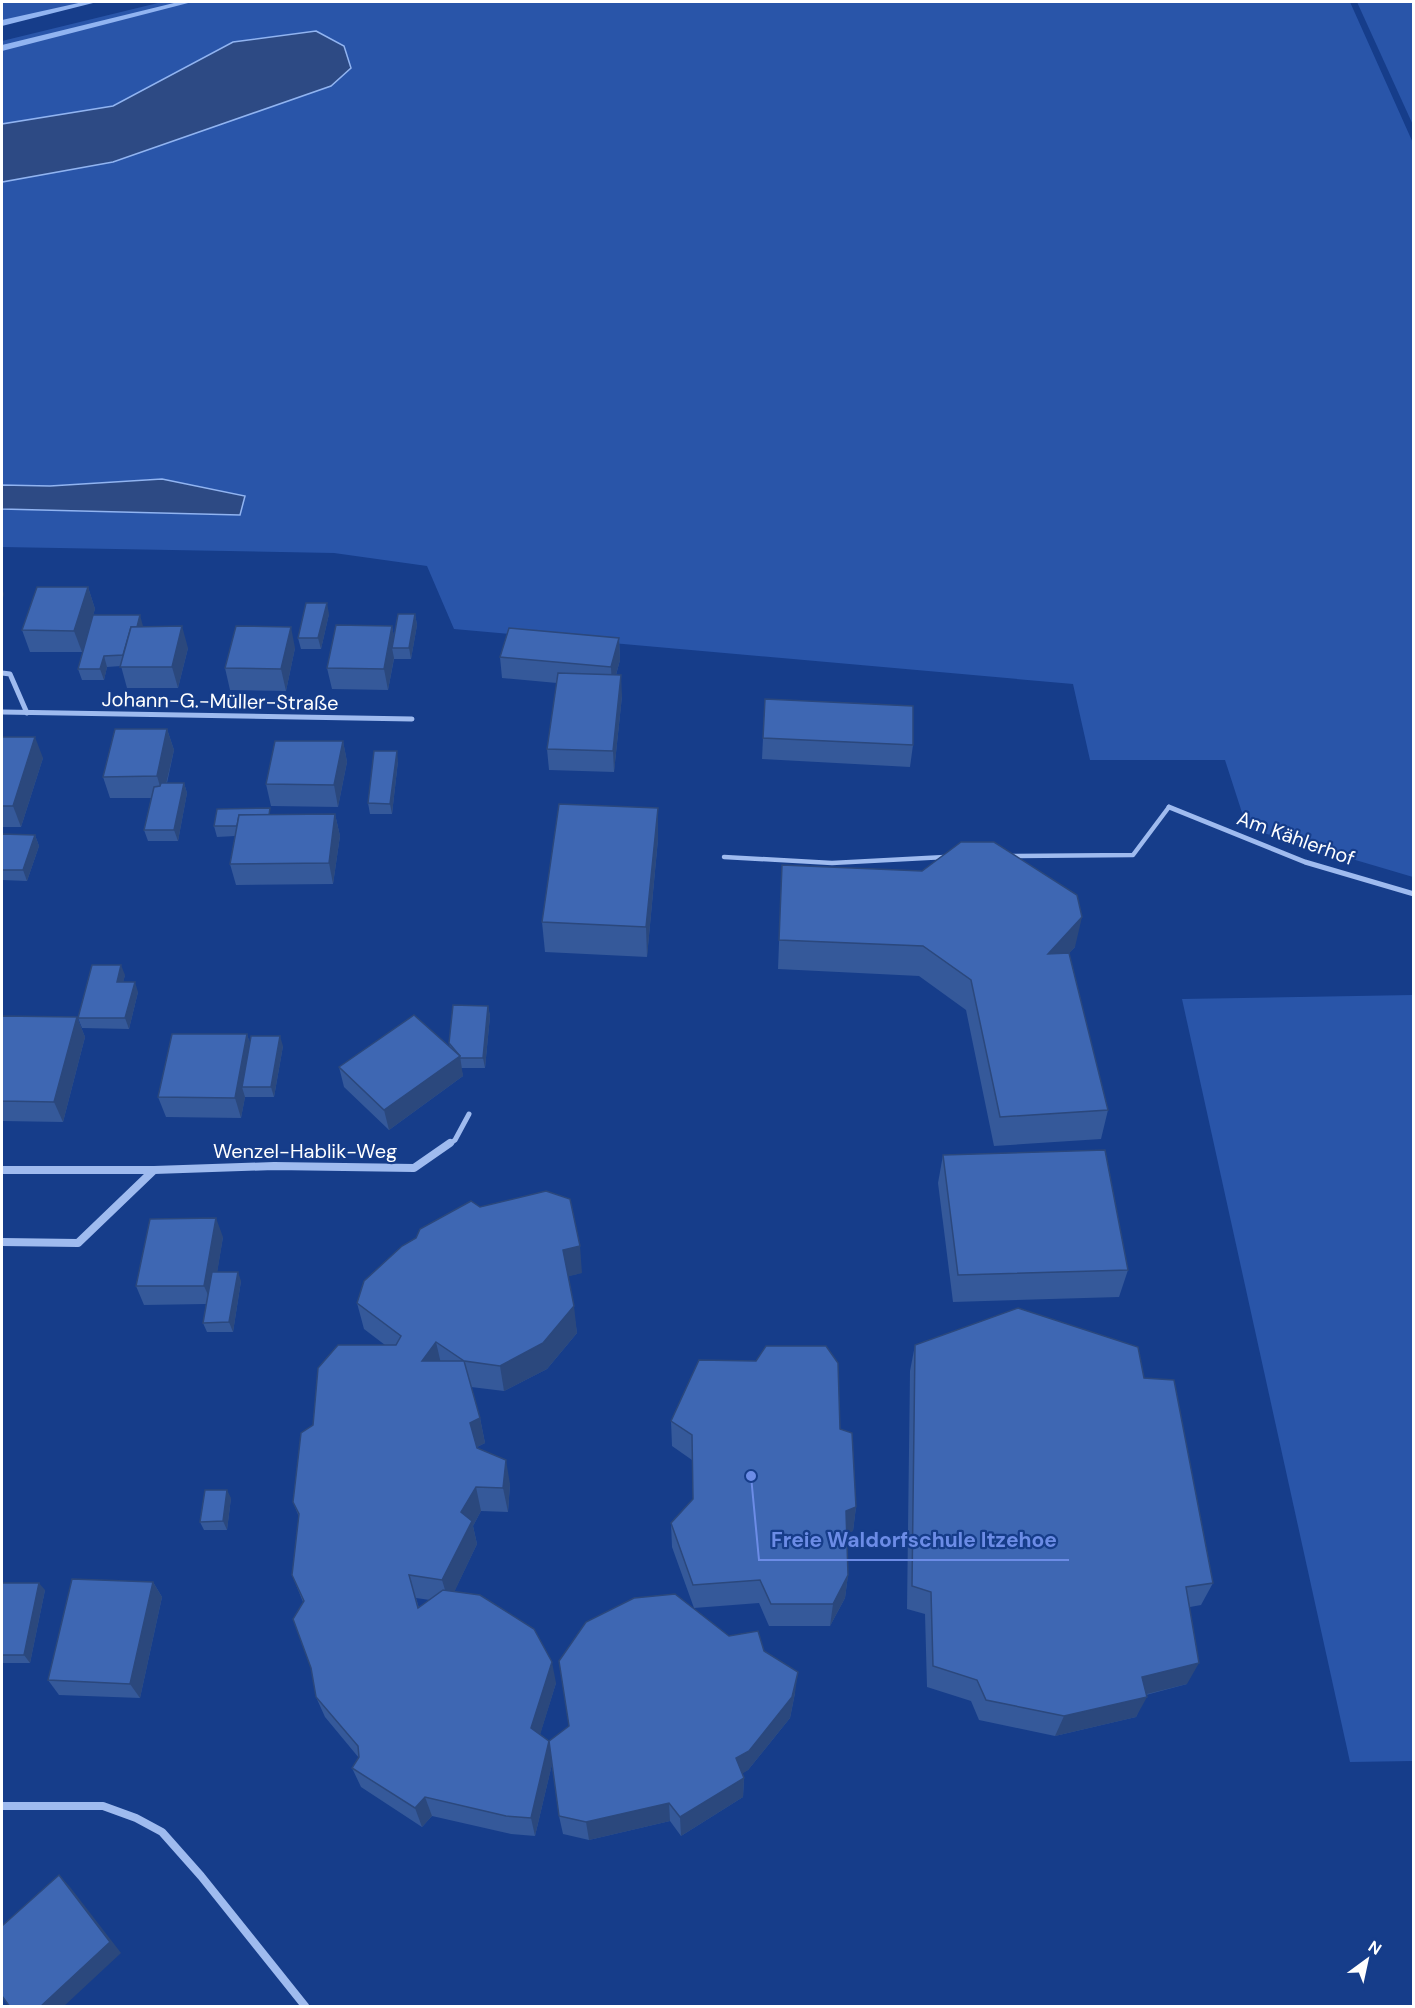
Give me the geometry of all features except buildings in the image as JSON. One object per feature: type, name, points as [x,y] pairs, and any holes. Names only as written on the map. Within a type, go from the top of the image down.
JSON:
[{"type":"street","points":[[2,673],[10,674],[27,713]]},
{"type":"street","name":"Johann-G.-Müller-Straße","points":[[2,712],[412,719]]},
{"type":"street","name":"Am Kählerhof","points":[[1169,807],[1305,862],[1413,894]]},
{"type":"street","name":"Wenzel-Hablik-Weg","points":[[2,1170],[154,1170],[274,1166],[414,1168],[455,1140],[469,1114]]},
{"type":"street","points":[[2,1242],[78,1243],[154,1170]]},
{"type":"street","points":[[2,1806],[103,1806],[136,1818],[162,1833],[201,1876],[305,2007]]},
{"type":"lane","points":[[1006,856],[1133,855],[1169,807]]},
{"type":"lane","points":[[724,857],[832,863],[950,857]]},
{"type":"shaded area","points":[[2,2],[86,2],[2,22]]},
{"type":"shaded area","points":[[162,2],[1350,2],[1413,143],[1413,877],[1247,828],[1225,760],[1090,760],[1073,684],[454,629],[427,566],[334,553],[2,547],[2,509],[240,515],[50,486],[2,485],[2,182],[113,162],[331,86],[351,67],[316,31],[233,42],[113,106],[2,124],[2,41]]},
{"type":"shaded area","points":[[1357,2],[1413,2],[1413,125]]},
{"type":"shaded area","points":[[316,31],[344,46],[351,68],[331,86],[113,162],[2,182],[2,124],[113,106],[233,42]]},
{"type":"shaded area","points":[[162,479],[245,496],[240,515],[2,509],[2,485],[50,486]]},
{"type":"shaded area","points":[[1413,995],[1413,1761],[1350,1762],[1182,999]]},
{"type":"waterway","points":[[2,23],[92,2]]},
{"type":"waterway","points":[[2,48],[187,2]]},
{"type":"place","name":"Freie Waldorfschule Itzehoe","points":[[751,1476]]}]
